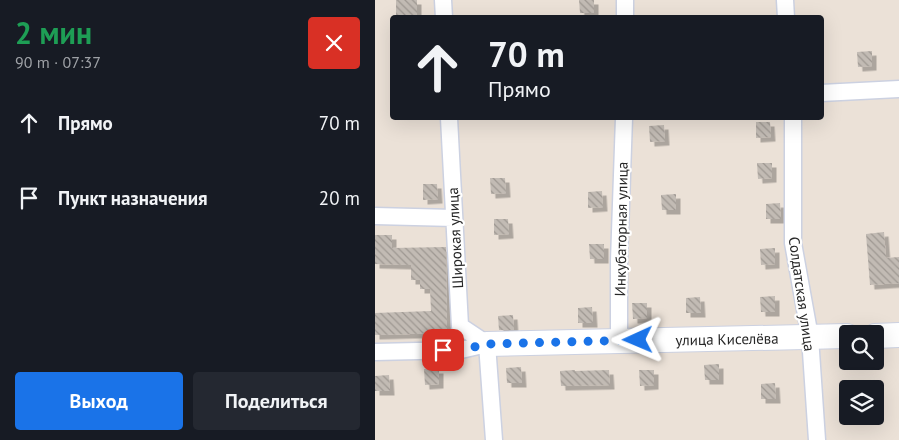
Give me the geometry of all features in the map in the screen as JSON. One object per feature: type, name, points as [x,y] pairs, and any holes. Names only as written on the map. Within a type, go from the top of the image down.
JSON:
[{"type":"street","points":[[443,0],[443,15]]},
{"type":"street","points":[[625,0],[625,15]]},
{"type":"street","points":[[785,0],[786,15]]},
{"type":"street","points":[[824,93],[899,89]]},
{"type":"street","name":"Широкая улица","points":[[449,120],[460,326],[487,344]]},
{"type":"street","name":"Инкубаторная улица","points":[[619,341],[619,261],[624,120]]},
{"type":"street","name":"Солдатская улица","points":[[793,120],[793,243],[810,337],[817,440]]},
{"type":"street","points":[[375,216],[454,218]]},
{"type":"street","points":[[884,336],[899,335]]},
{"type":"street","name":"улица Киселёва","points":[[487,344],[839,336]]},
{"type":"street","points":[[375,352],[461,350],[487,344],[494,440]]},
{"type":"building","points":[[396,0],[417,0],[417,15],[396,15]]},
{"type":"building","points":[[579,0],[594,0],[594,13],[580,13]]},
{"type":"building","points":[[872,51],[872,66],[858,67],[857,52]]},
{"type":"building","points":[[756,122],[770,122],[771,137],[756,138]]},
{"type":"building","points":[[664,125],[665,141],[650,142],[649,126]]},
{"type":"building","points":[[757,163],[772,163],[772,178],[758,179]]},
{"type":"building","points":[[490,178],[505,178],[506,193],[491,194]]},
{"type":"building","points":[[423,184],[437,184],[438,199],[423,200]]},
{"type":"building","points":[[602,191],[603,207],[588,208],[588,192]]},
{"type":"building","points":[[676,194],[676,210],[662,210],[661,195]]},
{"type":"building","points":[[780,203],[781,219],[766,219],[766,204]]},
{"type":"building","points":[[494,219],[508,219],[509,234],[494,235]]},
{"type":"building","points":[[884,232],[886,258],[899,257],[899,283],[870,285],[866,234]]},
{"type":"building","points":[[375,235],[392,235],[392,248],[446,247],[447,333],[375,335],[375,313],[431,311],[430,289],[420,289],[420,280],[411,280],[411,265],[375,264]]},
{"type":"building","points":[[589,244],[604,244],[604,259],[590,259]]},
{"type":"building","points":[[775,248],[775,264],[761,265],[760,249]]},
{"type":"building","points":[[775,296],[775,312],[761,312],[760,297]]},
{"type":"building","points":[[700,297],[701,313],[686,313],[686,298]]},
{"type":"building","points":[[632,303],[647,303],[647,318],[633,319]]},
{"type":"building","points":[[592,307],[593,323],[578,323],[578,308]]},
{"type":"building","points":[[513,315],[514,330],[499,330],[498,316]]},
{"type":"building","points":[[719,364],[719,380],[705,380],[704,365]]},
{"type":"building","points":[[521,367],[522,383],[507,383],[506,368]]},
{"type":"building","points":[[424,369],[439,369],[439,384],[425,385]]},
{"type":"building","points":[[609,370],[610,385],[561,386],[560,371]]},
{"type":"building","points":[[639,370],[654,370],[654,385],[640,386]]},
{"type":"building","points":[[389,375],[390,391],[375,391],[375,376]]},
{"type":"building","points":[[775,383],[776,399],[761,399],[761,384]]},
{"type":"route","points":[[443,350],[461,350],[487,344],[638,340]]}]
